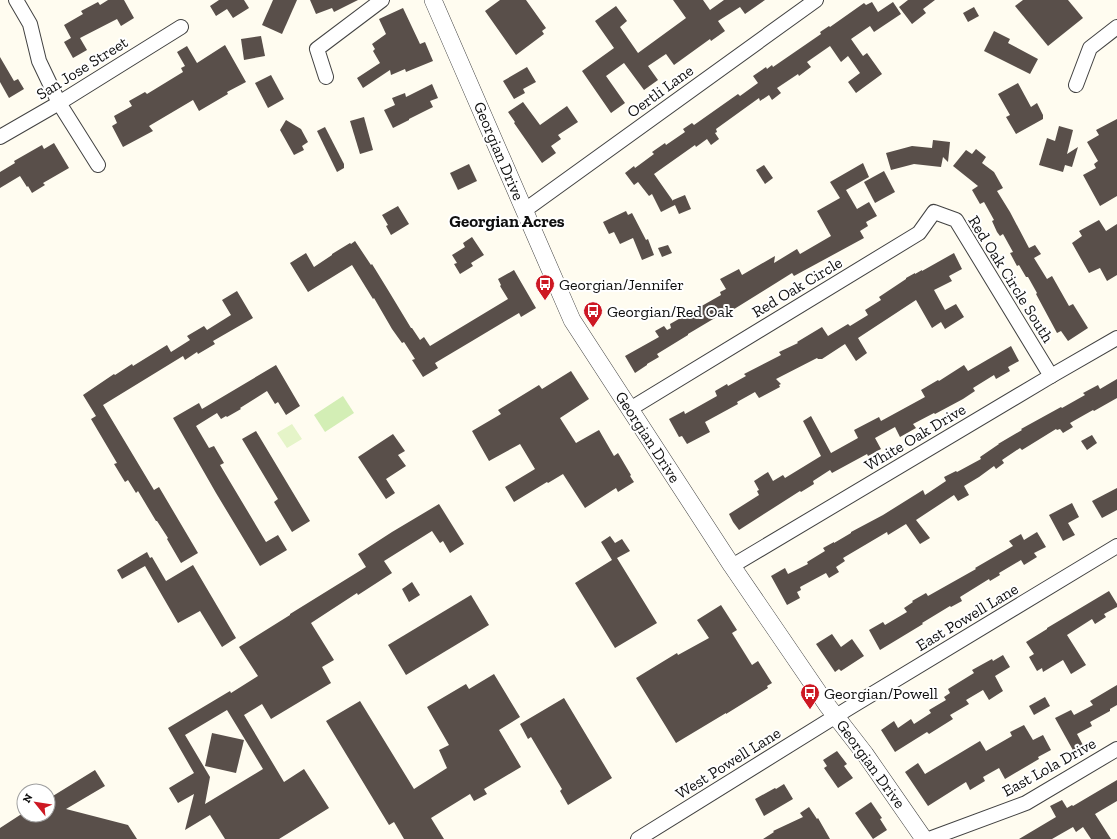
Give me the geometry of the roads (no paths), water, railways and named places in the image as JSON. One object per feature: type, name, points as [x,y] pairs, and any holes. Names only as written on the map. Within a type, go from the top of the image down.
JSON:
[{"type":"street","points":[[16,0],[30,24],[39,61],[59,103],[98,165]]},
{"type":"street","points":[[326,76],[317,49],[382,0]]},
{"type":"street","name":"Georgian Drive","points":[[434,0],[572,320],[732,566],[836,717],[865,754],[924,839]]},
{"type":"street","name":"Oertli Lane","points":[[525,210],[816,0]]},
{"type":"street","points":[[1076,86],[1090,48],[1117,26]]},
{"type":"street","name":"San Jose Street","points":[[0,137],[59,103],[181,27]]},
{"type":"street","name":"Red Oak Circle","points":[[630,409],[919,233],[934,212]]},
{"type":"street","name":"Red Oak Circle South","points":[[934,212],[956,220],[1051,376]]},
{"type":"street","name":"White Oak Drive","points":[[732,566],[1117,338]]},
{"type":"street","name":"East Powell Lane","points":[[836,717],[1117,546]]},
{"type":"street","name":"West Powell Lane","points":[[638,839],[836,717]]},
{"type":"street","name":"East Lola Drive","points":[[929,839],[1026,803],[1117,749]]},
{"type":"place","name":"Georgian/Jennifer","points":[[545,301]]},
{"type":"place","name":"Georgian/Red Oak","points":[[593,328]]},
{"type":"place","name":"Georgian/Powell","points":[[810,710]]},
{"type":"district","name":"Georgian Acres","points":[[507,221]]}]
